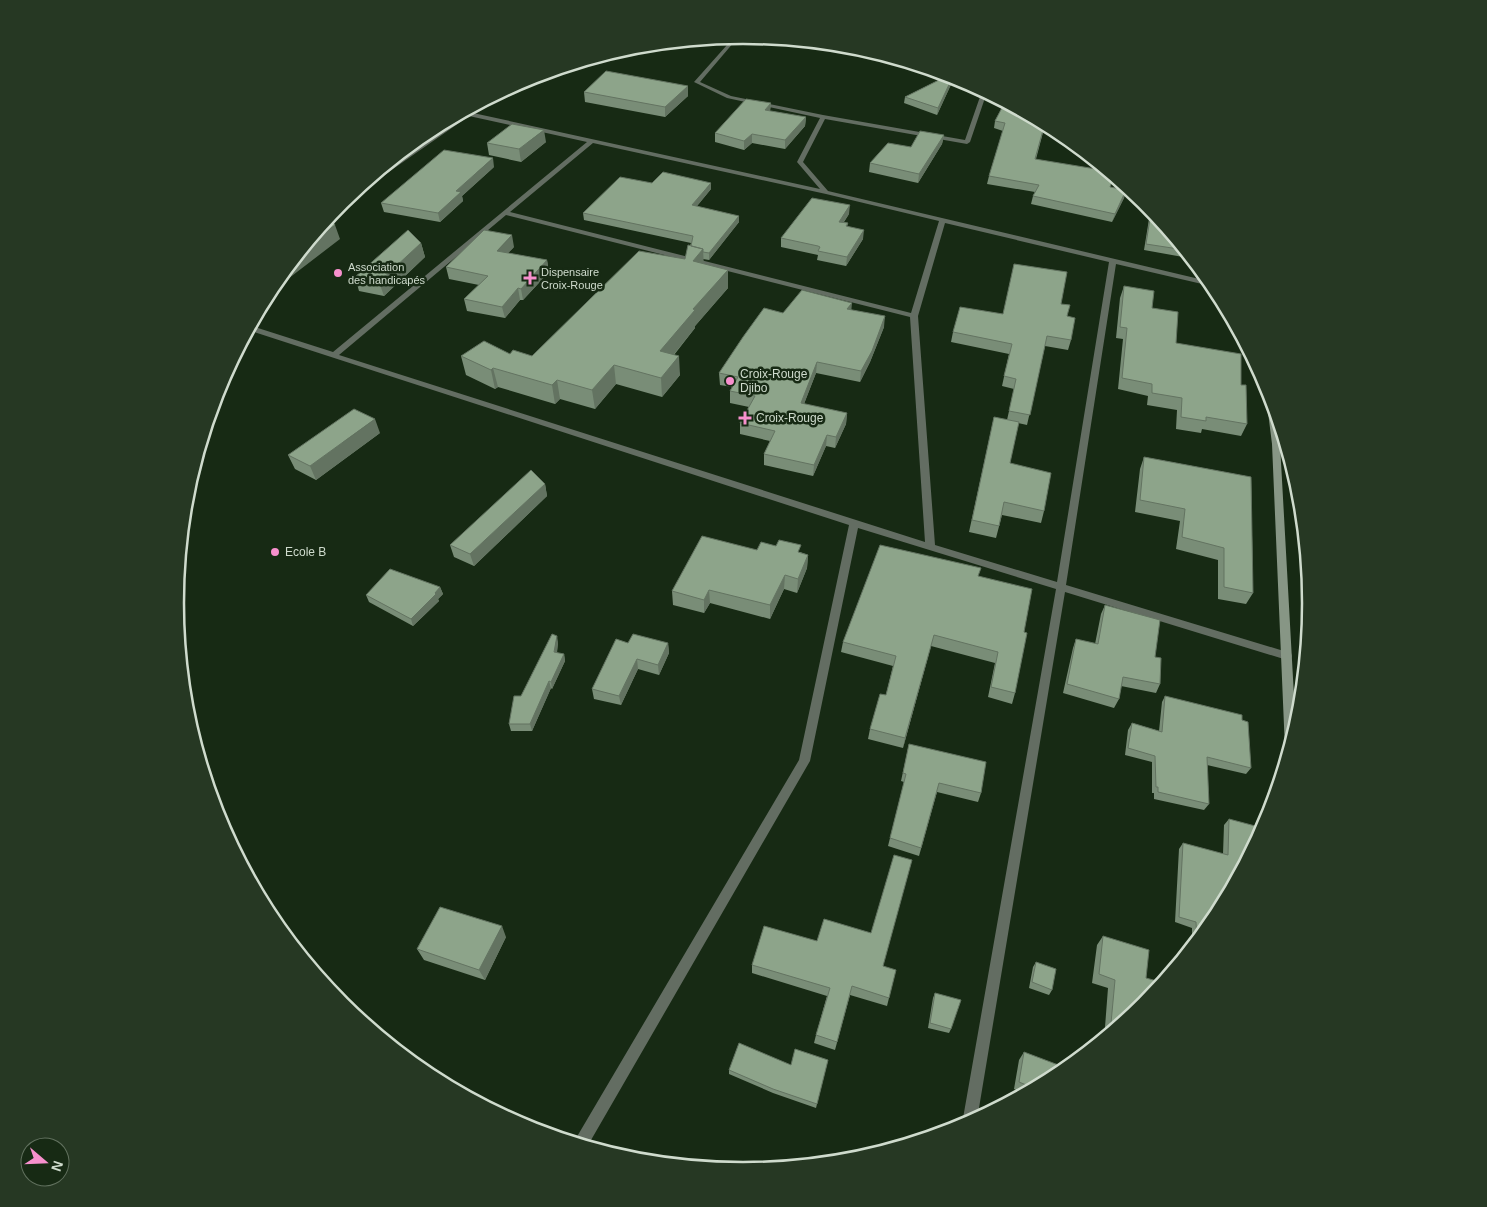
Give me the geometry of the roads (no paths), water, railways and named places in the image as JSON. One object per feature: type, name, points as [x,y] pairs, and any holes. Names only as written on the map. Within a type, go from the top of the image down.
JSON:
[{"type":"main road","points":[[1273,422],[1288,656],[1290,721]]},
{"type":"street","points":[[731,44],[697,82],[729,97],[823,117],[967,142],[983,97]]},
{"type":"street","points":[[472,115],[943,218],[1200,281]]},
{"type":"street","points":[[823,117],[800,162],[826,192]]},
{"type":"street","points":[[400,162],[438,135]]},
{"type":"street","points":[[333,356],[593,140]]},
{"type":"street","points":[[505,213],[914,316]]},
{"type":"street","points":[[930,547],[914,316],[943,218]]},
{"type":"street","points":[[970,1115],[1061,588],[1114,260]]},
{"type":"street","points":[[256,330],[930,547],[1288,656]]},
{"type":"street","points":[[583,1139],[804,761],[854,523]]},
{"type":"place","name":"Association des handicapés","points":[[338,273]]},
{"type":"place","name":"Dispensaire Croix-Rouge","points":[[530,278]]},
{"type":"place","name":"Croix-Rouge Djibo","points":[[730,381]]},
{"type":"place","name":"Croix-Rouge","points":[[745,418]]},
{"type":"place","name":"Ecole B","points":[[275,552]]}]
